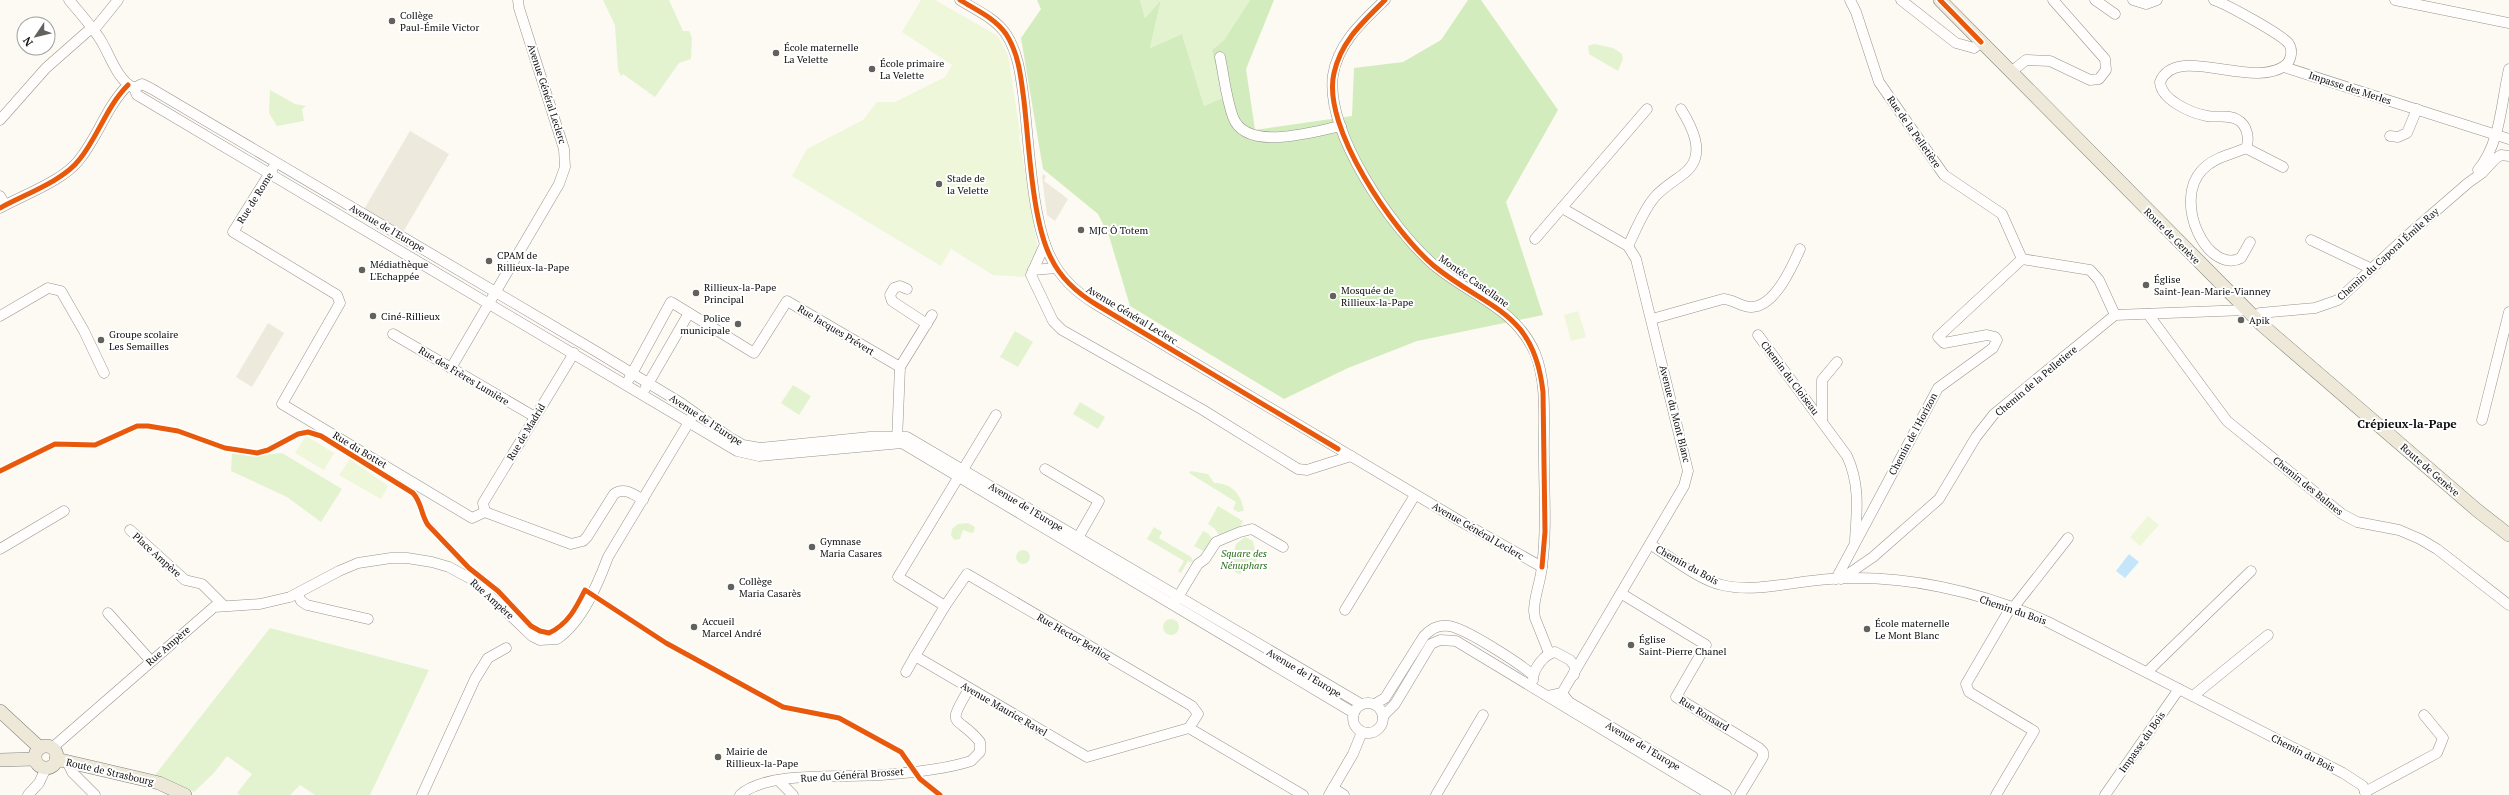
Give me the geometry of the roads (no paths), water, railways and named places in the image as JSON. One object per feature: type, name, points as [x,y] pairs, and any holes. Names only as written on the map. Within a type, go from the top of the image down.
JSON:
[{"type":"main road","name":"Route de Genève","points":[[1940,0],[2249,313],[2478,511],[2509,535]]},
{"type":"main road","points":[[0,711],[50,755],[39,766],[46,768]]},
{"type":"main road","name":"Route de Strasbourg","points":[[0,760],[50,755],[159,783],[185,795]]},
{"type":"street","name":"Avenue de l'Europe","points":[[69,0],[92,29],[137,95],[642,393],[692,417],[729,438],[752,448],[897,439],[960,473],[1176,601],[1361,704]]},
{"type":"street","points":[[0,120],[46,68],[97,26],[118,0]]},
{"type":"street","name":"Avenue Général Leclerc","points":[[451,368],[497,293],[559,184],[566,168],[564,149],[518,8],[518,0]]},
{"type":"street","name":"Avenue Général Leclerc","points":[[960,0],[998,26],[1006,34],[1015,51],[1021,82],[1041,232],[1056,268],[1082,296],[1415,495],[1509,550],[1542,567]]},
{"type":"street","name":"Montée Castellane","points":[[1385,0],[1354,31],[1338,56],[1333,74],[1334,102],[1341,126],[1366,181],[1387,214],[1411,243],[1434,266],[1506,314],[1523,332],[1534,351],[1541,372],[1543,392],[1545,532],[1542,567],[1534,606],[1534,618],[1549,653]]},
{"type":"street","name":"Rue de la Pelletière","points":[[1850,0],[1856,12],[1879,82],[1944,175],[2002,214],[2022,259]]},
{"type":"street","points":[[1901,0],[1956,43],[1974,48],[1981,42]]},
{"type":"street","points":[[2011,72],[2026,60],[2050,61],[2094,81],[2106,70],[2104,59],[2053,0]]},
{"type":"street","points":[[2095,0],[2115,14]]},
{"type":"street","points":[[2134,0],[2146,4],[2157,0]]},
{"type":"street","points":[[2214,0],[2275,34],[2289,44],[2291,51],[2290,60],[2284,67],[2254,73],[2184,65],[2168,70],[2163,75],[2160,89],[2169,99],[2199,114],[2239,120],[2244,126],[2248,135],[2246,148]]},
{"type":"street","points":[[2395,0],[2509,23]]},
{"type":"street","points":[[1220,57],[1233,117],[1245,130],[1254,136],[1270,138],[1341,126]]},
{"type":"street","name":"Impasse des Merles","points":[[2284,67],[2497,135]]},
{"type":"street","name":"Chemin du Caporal Émile Ray","points":[[2468,183],[2491,149],[2497,135],[2509,69]]},
{"type":"street","name":"Avenue de l'Europe","points":[[131,87],[142,84],[152,89],[632,373],[648,383],[692,417]]},
{"type":"street","points":[[0,196],[3,207],[55,178],[79,161],[118,96],[131,87]]},
{"type":"street","points":[[1535,239],[1647,109]]},
{"type":"street","points":[[1562,208],[1628,246],[1654,198],[1688,170],[1696,158],[1693,131],[1681,109]]},
{"type":"street","points":[[2390,136],[2398,137],[2408,133],[2417,109]]},
{"type":"street","points":[[2491,149],[2497,156],[2505,156],[2509,145],[2509,140],[2497,135]]},
{"type":"street","points":[[2246,148],[2283,167]]},
{"type":"street","points":[[2246,148],[2209,164],[2193,184],[2190,210],[2198,232],[2209,250],[2224,259],[2236,260],[2241,258],[2250,242]]},
{"type":"street","name":"Chemin du Caporal Émile Ray","points":[[2249,313],[2260,314],[2326,306],[2347,293],[2468,183],[2505,156]]},
{"type":"street","name":"Rue de Rome","points":[[233,232],[276,163]]},
{"type":"street","name":"Rue du Bottet","points":[[233,232],[337,295],[340,303],[282,404],[472,518],[485,512]]},
{"type":"street","points":[[2311,240],[2372,270]]},
{"type":"street","points":[[1045,244],[1033,270],[1032,280],[1053,321],[1062,330],[1203,410],[1298,469],[1307,470],[1351,456]]},
{"type":"street","name":"Avenue du Mont Blanc","points":[[1574,675],[1684,486],[1688,471],[1638,266],[1628,246]]},
{"type":"street","points":[[1652,319],[1723,299],[1732,299],[1747,307],[1760,305],[1784,281],[1800,249]]},
{"type":"street","points":[[2197,261],[2209,250]]},
{"type":"street","points":[[2022,259],[2090,270],[2100,280],[2116,315],[2249,313]]},
{"type":"street","name":"Chemin de l'Horizon","points":[[1838,579],[1855,543],[1938,388],[1993,348],[1997,340],[1995,337],[1987,336],[1944,343],[1938,337],[2022,259]]},
{"type":"street","points":[[1033,270],[1056,268]]},
{"type":"street","points":[[897,439],[900,368],[930,319],[892,301],[890,295],[894,288],[900,286],[907,290]]},
{"type":"street","points":[[0,316],[48,288],[61,291],[84,331],[104,374]]},
{"type":"street","name":"Rue Jacques Prévert","points":[[626,384],[671,302],[754,353],[787,301],[900,368]]},
{"type":"street","points":[[2482,420],[2509,312]]},
{"type":"street","points":[[642,393],[689,313]]},
{"type":"street","name":"Chemin des Balmes","points":[[2148,314],[2227,421],[2342,514],[2357,522],[2399,530],[2437,548],[2509,605]]},
{"type":"street","name":"Chemin de la Pelletiere","points":[[1838,579],[1873,557],[1939,499],[1976,437],[1994,414],[2116,315]]},
{"type":"street","name":"Rue des Frères Lumière","points":[[394,334],[535,417]]},
{"type":"street","name":"Chemin du Cloiseau","points":[[1758,336],[1847,456],[1856,477],[1857,492],[1855,543]]},
{"type":"street","name":"Rue de Madrid","points":[[485,512],[483,503],[574,354]]},
{"type":"street","name":"Chemin du Cloiseau","points":[[1822,421],[1822,380],[1837,362]]},
{"type":"street","points":[[906,672],[945,606],[898,577],[996,415]]},
{"type":"street","name":"Rue Ampère","points":[[50,755],[150,661],[210,609],[223,605],[260,604],[298,594],[358,563],[391,558],[429,561],[449,567],[473,580],[532,636],[540,640],[557,639],[575,620],[600,577],[608,557],[692,417]]},
{"type":"street","points":[[1045,469],[1099,501],[1076,542]]},
{"type":"street","points":[[485,512],[570,544],[576,544],[586,537],[614,494],[618,491],[625,491],[643,500]]},
{"type":"street","points":[[1345,610],[1415,495]]},
{"type":"street","points":[[0,549],[64,511]]},
{"type":"street","points":[[1176,601],[1198,564],[1205,559],[1216,542],[1240,532],[1252,529],[1284,547]]},
{"type":"street","name":"Place Ampère","points":[[130,530],[185,580],[202,584],[223,605]]},
{"type":"street","points":[[1996,795],[2034,731],[1969,692],[1966,684],[2012,607],[2068,538]]},
{"type":"street","name":"Chemin du Bois","points":[[1650,545],[1721,585],[1748,587],[1838,579],[1924,583],[2012,607],[2048,622],[2355,780],[2366,793]]},
{"type":"street","points":[[2147,672],[2251,571]]},
{"type":"street","name":"Rue Hector Berlioz","points":[[945,606],[966,574],[1192,706],[1198,714],[1189,728]]},
{"type":"street","points":[[298,594],[301,601],[307,605],[368,619]]},
{"type":"street","name":"Rue Ronsard","points":[[1622,594],[1706,645],[1676,697],[1760,748],[1763,752],[1763,757],[1740,795]]},
{"type":"street","name":"Avenue de l'Europe","points":[[1176,601],[1354,713]]},
{"type":"street","points":[[108,612],[150,661]]},
{"type":"street","points":[[1374,704],[1380,708],[1383,716],[1382,724],[1377,730],[1372,732],[1362,732],[1355,725],[1354,713],[1361,704],[1374,704],[1385,698],[1424,636],[1433,628],[1440,626],[1457,628],[1533,675]]},
{"type":"street","points":[[2193,696],[2268,635]]},
{"type":"street","points":[[1383,716],[1395,704],[1426,650],[1440,640],[1456,641],[1548,696],[1562,693],[1574,675],[1575,666],[1570,660],[1555,652],[1549,653],[1533,675],[1535,688]]},
{"type":"street","points":[[422,795],[475,679],[488,658],[506,648]]},
{"type":"street","points":[[1570,660],[1577,658],[1587,651]]},
{"type":"street","name":"Avenue Maurice Ravel","points":[[915,656],[1087,757],[1189,728]]},
{"type":"street","name":"Rue du Général Brosset","points":[[740,795],[752,787],[778,780],[881,775],[971,761],[980,752],[980,742],[958,723],[955,717],[955,711],[969,689]]},
{"type":"street","name":"Impasse du Bois","points":[[2105,795],[2179,689]]},
{"type":"street","name":"Avenue de l'Europe","points":[[1562,693],[1569,702],[1726,795]]},
{"type":"street","name":"Avenue de l'Europe","points":[[1548,696],[1711,795]]},
{"type":"street","points":[[1436,795],[1483,715]]},
{"type":"street","points":[[2366,793],[2437,753],[2443,738],[2424,715]]},
{"type":"street","points":[[1189,728],[1303,795]]},
{"type":"street","points":[[1344,795],[1331,792],[1353,754],[1362,732]]},
{"type":"street","points":[[50,755],[72,772],[95,795]]},
{"type":"street","points":[[28,795],[39,783],[46,768]]},
{"type":"street","points":[[778,780],[793,795]]},
{"type":"water","points":[[2129,554],[2139,562],[2125,578],[2116,571]]},
{"type":"place","name":"Collège Paul-Émile Victor","points":[[392,21]]},
{"type":"place","name":"École maternelle La Velette","points":[[776,53]]},
{"type":"place","name":"École primaire La Velette","points":[[872,69]]},
{"type":"place","name":"Stade de la Velette","points":[[939,184]]},
{"type":"place","name":"MJC Ô Totem","points":[[1081,230]]},
{"type":"place","name":"CPAM de Rillieux-la-Pape","points":[[489,261]]},
{"type":"place","name":"Médiathèque L'Echappée","points":[[362,270]]},
{"type":"place","name":"Église Saint-Jean-Marie-Vianney","points":[[2146,285]]},
{"type":"place","name":"Rillieux-la-Pape Principal","points":[[696,293]]},
{"type":"place","name":"Mosquée de Rillieux-la-Pape","points":[[1333,296]]},
{"type":"place","name":"Ciné-Rillieux","points":[[373,316]]},
{"type":"place","name":"Apik","points":[[2241,320]]},
{"type":"place","name":"Police municipale","points":[[738,324]]},
{"type":"place","name":"Groupe scolaire Les Semailles","points":[[101,340]]},
{"type":"place","name":"Gymnase Maria Casares","points":[[812,547]]},
{"type":"place","name":"Collège Maria Casarès","points":[[731,587]]},
{"type":"place","name":"Accueil Marcel André","points":[[694,627]]},
{"type":"place","name":"École maternelle Le Mont Blanc","points":[[1867,629]]},
{"type":"place","name":"Église Saint-Pierre Chanel","points":[[1631,645]]},
{"type":"place","name":"Mairie de Rillieux-la-Pape","points":[[718,757]]},
{"type":"district","name":"Crépieux-la-Pape","points":[[2407,423]]},
{"type":"park label","name":"Square des Nénuphars","points":[[1244,558]]}]
